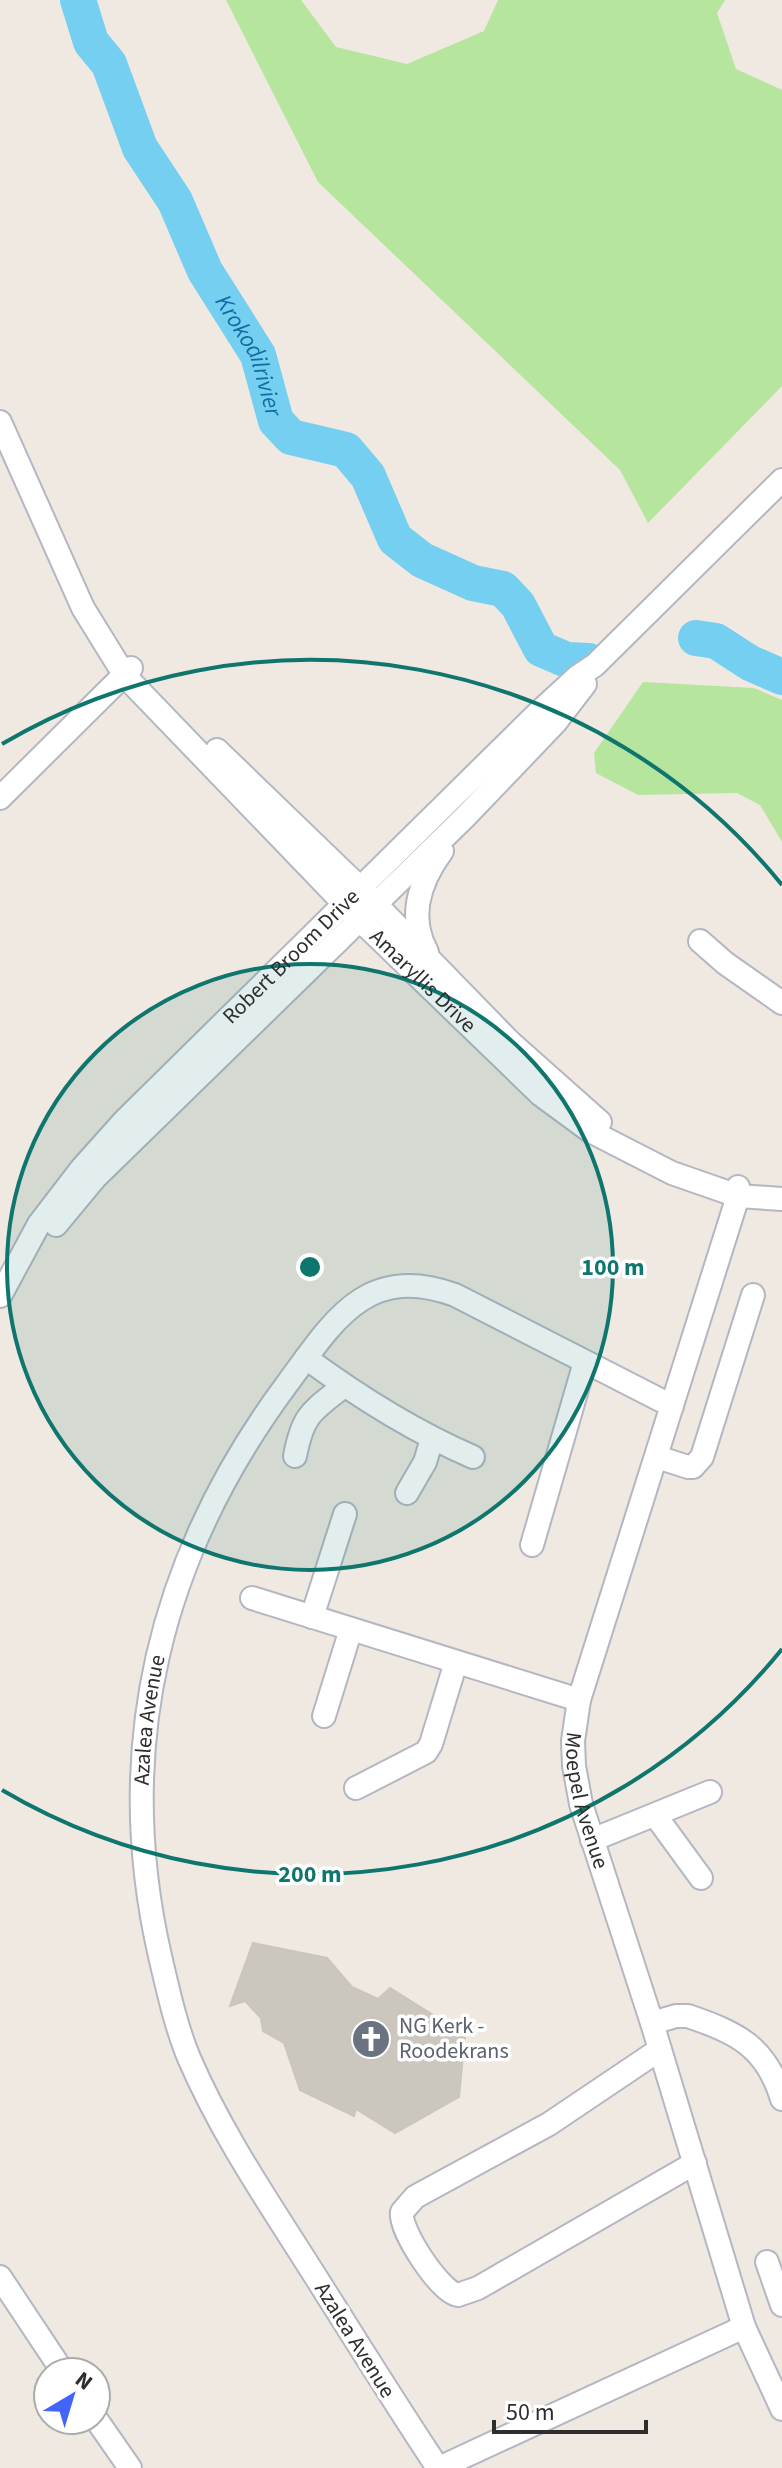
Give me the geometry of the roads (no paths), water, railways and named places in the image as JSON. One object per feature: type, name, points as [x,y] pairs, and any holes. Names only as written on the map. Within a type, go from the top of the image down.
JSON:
[{"type":"street","name":"Amaryllis Drive","points":[[0,422],[83,608],[109,650],[359,903],[541,1095],[630,1153],[672,1173],[745,1193],[782,1199]]},
{"type":"street","name":"Robert Broom Drive","points":[[0,1296],[14,1271],[29,1258],[95,1178],[539,712],[595,665],[782,480]]},
{"type":"street","name":"Robert Broom Drive","points":[[359,903],[465,817],[555,723],[595,665]]},
{"type":"street","points":[[0,798],[128,672]]},
{"type":"street","points":[[432,961],[419,928],[419,892],[428,870],[465,817]]},
{"type":"street","name":"Amaryllis Drive","points":[[359,903],[432,961],[510,1042],[602,1125],[645,1150],[745,1193]]},
{"type":"street","points":[[700,941],[782,1003]]},
{"type":"street","name":"Moepel Avenue","points":[[745,1193],[672,1406],[579,1700],[573,1741],[581,1804],[652,2023],[744,2327],[782,2409]]},
{"type":"street","name":"Azalea Avenue","points":[[438,2468],[224,2131],[187,2054],[150,1912],[145,1868],[142,1763],[152,1679],[187,1558],[217,1491],[259,1421],[306,1358],[343,1314],[362,1298],[379,1290],[413,1284],[434,1287],[672,1406]]},
{"type":"street","points":[[657,1457],[688,1467],[693,1467],[702,1457],[753,1295]]},
{"type":"street","points":[[306,1358],[344,1386],[432,1439],[473,1457]]},
{"type":"street","points":[[532,1545],[585,1362]]},
{"type":"street","points":[[295,1456],[299,1432],[307,1417],[344,1386]]},
{"type":"street","points":[[407,1493],[425,1462],[432,1439]]},
{"type":"street","points":[[312,1617],[345,1514]]},
{"type":"street","points":[[252,1598],[579,1700]]},
{"type":"street","points":[[324,1716],[351,1629]]},
{"type":"street","points":[[356,1788],[426,1752],[456,1662]]},
{"type":"street","points":[[592,1840],[710,1792]]},
{"type":"street","points":[[655,1815],[701,1878]]},
{"type":"street","points":[[652,2023],[688,2016],[753,2047],[766,2061],[782,2099]]},
{"type":"street","points":[[659,2050],[549,2124],[415,2197],[402,2212],[402,2226],[444,2289],[458,2295],[490,2281],[695,2163]]},
{"type":"street","points":[[767,2262],[782,2305]]},
{"type":"street","points":[[0,2277],[52,2356]]},
{"type":"street","points":[[438,2468],[744,2327]]},
{"type":"street","points":[[108,2436],[130,2468]]},
{"type":"waterway","name":"Krokodilrivier","points":[[78,0],[91,42],[109,64],[140,148],[175,201],[205,271],[258,355],[276,421],[291,437],[346,450],[368,476],[395,539],[422,560],[473,583],[503,589],[518,605],[541,649],[567,660],[589,661]]},
{"type":"waterway","name":"Krokodilrivier","points":[[696,638],[716,641],[750,663],[782,677]]},
{"type":"place","name":"NG Kerk - Roodekrans","points":[[371,2039]]}]
